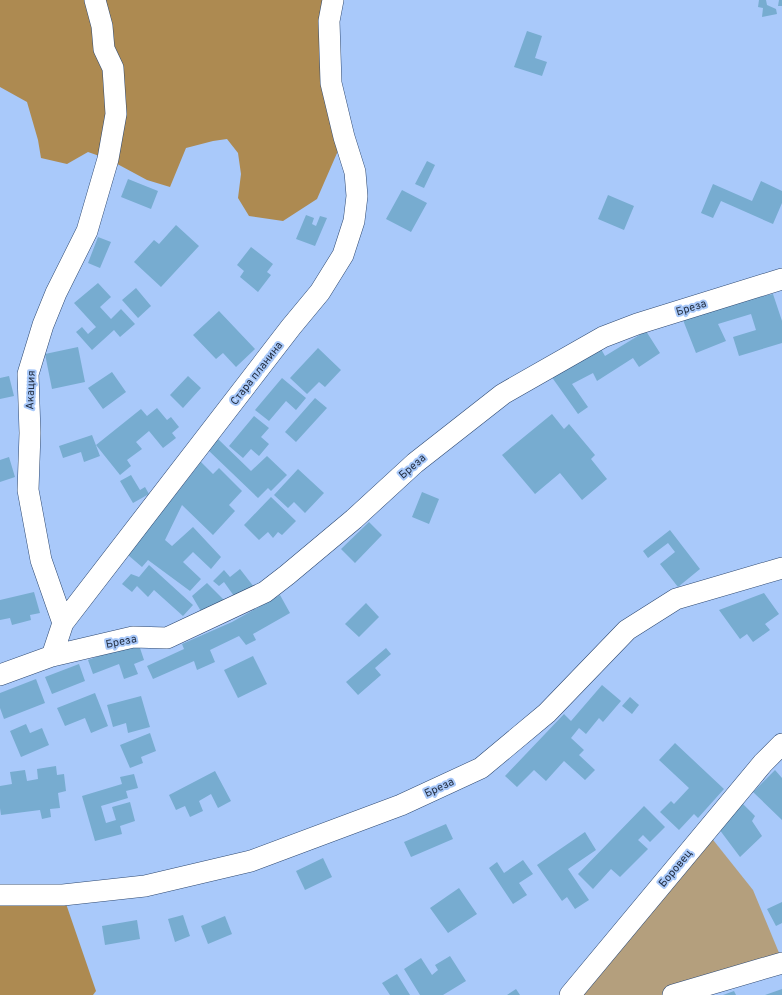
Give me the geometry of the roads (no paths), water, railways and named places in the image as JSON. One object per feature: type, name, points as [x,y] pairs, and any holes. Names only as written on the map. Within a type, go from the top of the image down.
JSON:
[{"type":"street","name":"Акация","points":[[63,623],[41,560],[28,490],[30,433],[28,374],[43,325],[56,293],[87,231],[108,159],[116,114],[112,68],[104,49],[102,26],[95,0]]},
{"type":"street","name":"Стара планина","points":[[52,656],[63,623],[291,327],[320,292],[343,255],[354,221],[357,196],[355,172],[344,137],[331,83],[329,21],[333,0]]},
{"type":"street","name":"Бреза","points":[[52,656],[133,637],[167,638],[265,592],[288,575],[354,519],[415,463],[503,394],[603,337],[637,324],[782,279]]},
{"type":"street","name":"Бреза","points":[[0,895],[64,894],[145,886],[251,861],[401,805],[481,768],[547,713],[626,630],[676,599],[782,568]]},
{"type":"street","points":[[0,675],[52,656]]},
{"type":"street","name":"Боровец","points":[[570,995],[763,763],[782,744]]},
{"type":"street","points":[[673,995],[782,963]]}]
